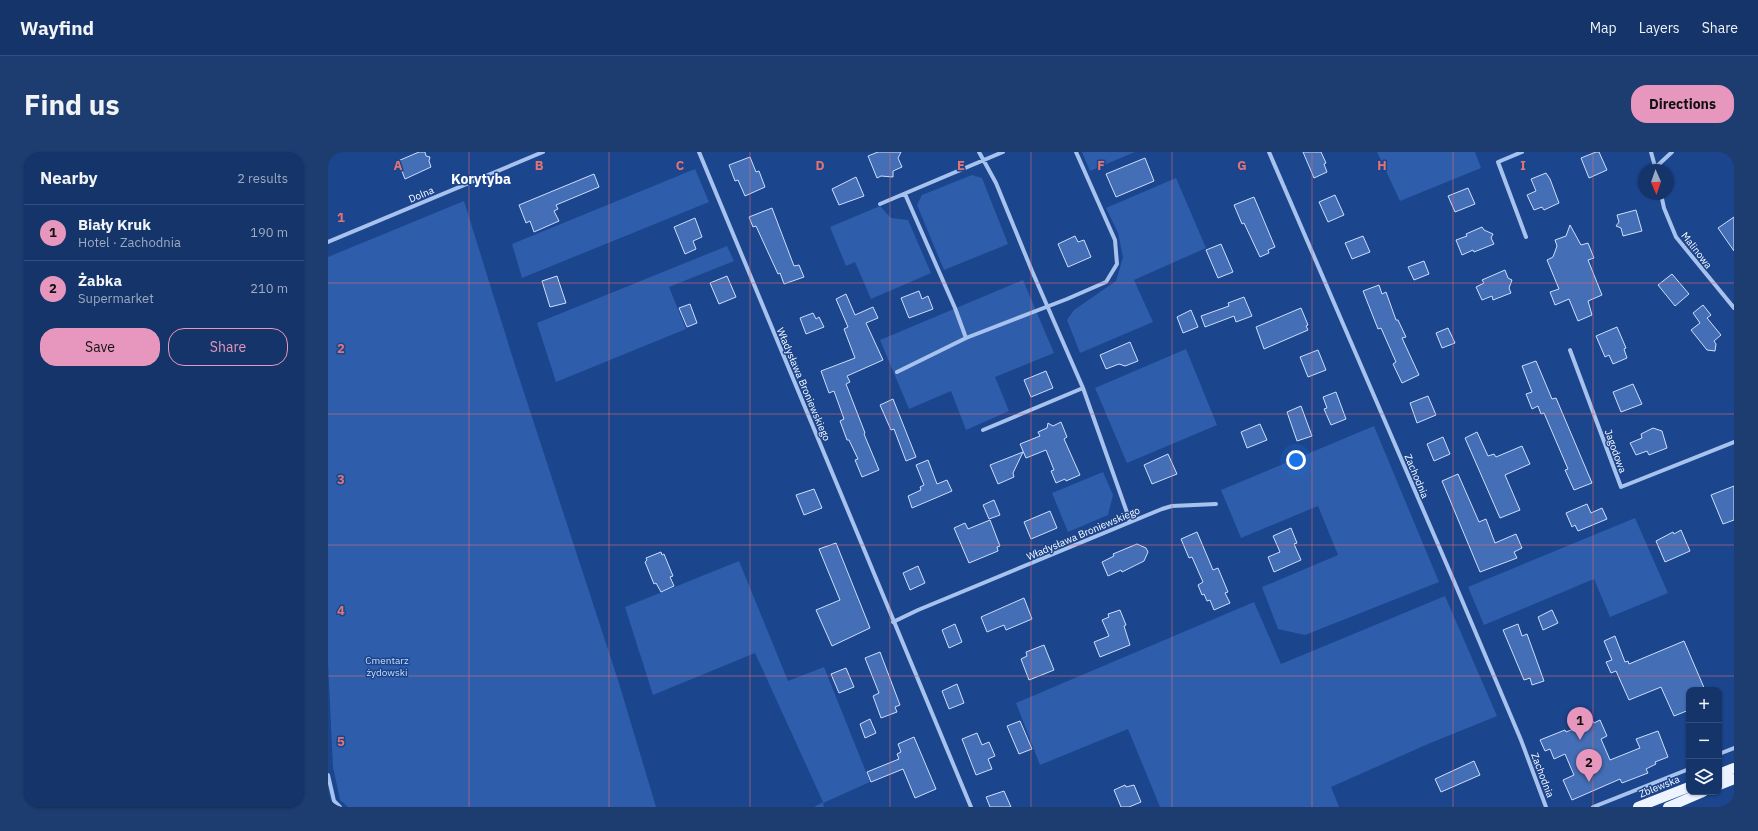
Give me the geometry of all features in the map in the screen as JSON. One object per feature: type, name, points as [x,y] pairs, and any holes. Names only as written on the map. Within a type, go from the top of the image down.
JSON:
[{"type":"main road","points":[[1722,773],[1734,768]]},
{"type":"main road","points":[[1722,784],[1734,779]]},
{"type":"main road","name":"Zblewska","points":[[1638,807],[1686,787]]},
{"type":"main road","points":[[1668,807],[1696,795]]},
{"type":"street","name":"Dolna","points":[[328,242],[543,152]]},
{"type":"street","name":"Władysława Broniewskiego","points":[[699,152],[971,807]]},
{"type":"street","points":[[979,152],[996,183],[1083,388],[1130,521]]},
{"type":"street","points":[[880,204],[1004,152]]},
{"type":"street","points":[[897,372],[966,338],[1106,282],[1117,264],[1115,240],[1076,152]]},
{"type":"street","name":"Zachodnia","points":[[1269,152],[1456,586],[1521,740],[1546,807]]},
{"type":"street","points":[[1522,152],[1498,162],[1526,237]]},
{"type":"street","points":[[1651,152],[1655,164]]},
{"type":"street","points":[[1660,164],[1672,152]]},
{"type":"street","points":[[905,194],[955,308],[966,338]]},
{"type":"street","name":"Malinowa","points":[[1662,200],[1676,237],[1734,308]]},
{"type":"street","name":"Jagodowa","points":[[1570,350],[1622,487],[1734,442]]},
{"type":"street","points":[[983,430],[1083,388]]},
{"type":"street","name":"Władysława Broniewskiego","points":[[893,622],[1130,521],[1172,506],[1216,504]]},
{"type":"street","points":[[1722,753],[1734,748]]},
{"type":"street","points":[[1593,807],[1686,770]]},
{"type":"street","points":[[328,775],[334,801],[340,807]]},
{"type":"green space","points":[[1082,152],[1135,152],[1090,171]]},
{"type":"green space","points":[[1377,152],[1475,152],[1481,168],[1400,201]]},
{"type":"green space","points":[[695,169],[709,202],[522,278],[512,244]]},
{"type":"green space","points":[[972,175],[982,178],[1008,244],[944,270],[917,205],[922,195]]},
{"type":"green space","points":[[1176,178],[1206,248],[1134,280],[1153,322],[1080,353],[1067,320],[1074,310],[1116,281],[1123,257],[1118,233],[1106,208]]},
{"type":"green space","name":"Cmentarz żydowski","points":[[464,201],[514,362],[619,683],[656,807],[348,807],[340,800],[333,767],[328,663],[328,257]]},
{"type":"green space","points":[[880,206],[891,218],[908,220],[931,273],[871,299],[855,262],[846,266],[830,227]]},
{"type":"green space","points":[[727,246],[734,261],[669,287],[686,329],[556,382],[537,323]]},
{"type":"green space","points":[[1023,280],[1054,353],[995,377],[1009,411],[966,430],[951,391],[909,409],[880,340]]},
{"type":"green space","points":[[1186,349],[1217,425],[1127,463],[1095,388]]},
{"type":"green space","points":[[1374,426],[1439,582],[1305,635],[1278,629],[1262,587],[1338,555],[1318,506],[1241,538],[1221,490]]},
{"type":"green space","points":[[1103,472],[1113,495],[1108,515],[1068,532],[1052,493]]},
{"type":"green space","points":[[1635,518],[1668,593],[1610,617],[1594,579],[1484,625],[1468,587]]},
{"type":"green space","points":[[739,561],[788,681],[824,667],[870,782],[823,803],[824,807],[814,807],[823,802],[755,653],[653,695],[625,607]]},
{"type":"green space","points":[[1445,596],[1497,716],[1428,744],[1331,787],[1339,807],[1160,807],[1128,729],[1040,765],[1016,703],[1254,602],[1281,664]]},
{"type":"building","points":[[419,152],[425,152],[426,156],[430,157],[429,161],[431,167],[405,179],[398,161]]},
{"type":"building","points":[[878,152],[901,152],[898,158],[902,167],[893,171],[893,177],[881,176],[877,178],[868,156]]},
{"type":"building","points":[[1303,152],[1321,152],[1326,163],[1324,164],[1327,172],[1314,178]]},
{"type":"building","points":[[1599,152],[1607,170],[1589,178],[1581,158]]},
{"type":"building","points":[[750,157],[756,172],[759,171],[765,187],[745,196],[738,180],[735,181],[729,165]]},
{"type":"building","points":[[1145,158],[1154,181],[1116,197],[1106,174]]},
{"type":"building","points":[[1546,173],[1550,179],[1559,203],[1544,210],[1542,207],[1534,210],[1527,195],[1536,191],[1531,179]]},
{"type":"building","points":[[594,174],[599,187],[556,205],[558,209],[554,211],[559,221],[534,232],[530,221],[526,223],[519,205]]},
{"type":"building","points":[[856,177],[864,196],[839,205],[832,189]]},
{"type":"building","points":[[1468,188],[1475,204],[1455,212],[1448,196]]},
{"type":"building","points":[[1335,195],[1344,215],[1328,222],[1319,202]]},
{"type":"building","points":[[1254,197],[1275,247],[1268,250],[1269,253],[1260,257],[1244,223],[1242,224],[1234,205]]},
{"type":"building","points":[[772,208],[794,266],[799,265],[804,277],[784,284],[756,226],[753,227],[749,217]]},
{"type":"building","points":[[1636,210],[1642,231],[1623,236],[1621,228],[1616,226],[1619,222],[1617,215]]},
{"type":"building","points":[[1734,217],[1734,251],[1718,228]]},
{"type":"building","points":[[695,218],[702,237],[693,241],[696,249],[685,254],[674,227]]},
{"type":"building","points":[[1570,225],[1581,245],[1588,243],[1594,258],[1588,260],[1602,295],[1588,301],[1592,315],[1578,321],[1569,299],[1555,305],[1550,292],[1559,289],[1547,260],[1553,257],[1557,246],[1555,240],[1566,236]]},
{"type":"building","points":[[1482,227],[1484,230],[1493,234],[1491,238],[1494,244],[1462,255],[1456,240],[1467,236],[1466,234]]},
{"type":"building","points":[[1075,236],[1078,242],[1084,240],[1091,257],[1068,267],[1058,244]]},
{"type":"building","points":[[1363,236],[1370,252],[1352,259],[1345,243]]},
{"type":"building","points":[[1221,244],[1233,272],[1218,278],[1206,250]]},
{"type":"building","points":[[1424,261],[1429,274],[1414,280],[1408,267]]},
{"type":"building","points":[[1505,270],[1508,278],[1512,280],[1509,288],[1511,293],[1493,300],[1492,296],[1482,300],[1476,287],[1484,283],[1482,280]]},
{"type":"building","points":[[1672,274],[1689,294],[1675,306],[1658,285]]},
{"type":"building","points":[[557,276],[566,303],[550,307],[542,281]]},
{"type":"building","points":[[727,276],[736,297],[719,304],[710,283]]},
{"type":"building","points":[[1379,285],[1382,294],[1386,292],[1396,320],[1398,320],[1406,337],[1402,338],[1419,375],[1402,383],[1393,364],[1396,362],[1381,328],[1378,329],[1363,291]]},
{"type":"building","points":[[919,291],[922,299],[928,296],[933,309],[909,318],[901,298]]},
{"type":"building","points":[[846,294],[855,315],[873,307],[878,318],[866,323],[883,360],[847,376],[850,382],[846,384],[879,470],[862,477],[855,460],[858,459],[849,440],[847,440],[840,421],[844,419],[834,391],[829,393],[821,371],[855,358],[844,329],[848,327],[836,299]]},
{"type":"building","points":[[1244,297],[1252,316],[1236,322],[1234,316],[1205,327],[1201,316],[1229,306],[1228,303]]},
{"type":"building","points":[[690,304],[697,323],[687,327],[679,308]]},
{"type":"building","points":[[1703,305],[1711,315],[1707,318],[1721,335],[1714,341],[1716,344],[1715,351],[1707,350],[1691,330],[1700,323],[1693,313]]},
{"type":"building","points":[[1301,308],[1308,325],[1306,326],[1308,330],[1264,349],[1256,327]]},
{"type":"building","points":[[1191,310],[1198,327],[1183,333],[1177,317]]},
{"type":"building","points":[[813,313],[816,319],[819,317],[824,327],[806,334],[800,318]]},
{"type":"building","points":[[1617,327],[1626,348],[1624,349],[1627,358],[1613,364],[1609,355],[1605,357],[1596,336]]},
{"type":"building","points":[[1448,328],[1455,343],[1442,348],[1436,333]]},
{"type":"building","points":[[1130,342],[1138,361],[1125,366],[1119,364],[1106,369],[1100,355]]},
{"type":"building","points":[[1318,350],[1326,370],[1308,377],[1300,357]]},
{"type":"building","points":[[1536,361],[1552,399],[1556,398],[1592,483],[1574,490],[1565,470],[1568,469],[1544,413],[1541,414],[1538,406],[1532,409],[1526,394],[1532,392],[1522,366]]},
{"type":"building","points":[[1046,371],[1053,388],[1031,397],[1024,380]]},
{"type":"building","points":[[1633,384],[1642,404],[1621,412],[1613,392]]},
{"type":"building","points":[[1336,392],[1346,419],[1331,425],[1324,409],[1327,408],[1323,397]]},
{"type":"building","points":[[1428,396],[1436,415],[1417,423],[1410,403]]},
{"type":"building","points":[[893,399],[916,457],[906,461],[894,429],[891,430],[880,405]]},
{"type":"building","points":[[1301,406],[1312,436],[1297,441],[1287,412]]},
{"type":"building","points":[[1061,422],[1067,437],[1064,439],[1080,475],[1066,481],[1065,479],[1056,483],[1051,471],[1054,470],[1046,450],[1026,458],[1020,444],[1040,436],[1038,432],[1047,428],[1048,423],[1053,426]]},
{"type":"building","points":[[1260,424],[1267,440],[1247,448],[1241,432]]},
{"type":"building","points":[[1653,428],[1662,431],[1667,448],[1649,455],[1647,451],[1636,455],[1630,443],[1642,438],[1641,434]]},
{"type":"building","points":[[1477,432],[1488,456],[1494,454],[1496,457],[1522,446],[1530,464],[1505,475],[1520,510],[1500,518],[1465,438]]},
{"type":"building","points":[[1443,437],[1450,454],[1434,461],[1427,444]]},
{"type":"building","points":[[1023,452],[1013,473],[1014,477],[998,484],[990,465]]},
{"type":"building","points":[[1168,454],[1177,474],[1152,484],[1144,465]]},
{"type":"building","points":[[928,460],[937,484],[947,480],[952,491],[912,508],[908,496],[921,490],[920,487],[924,485],[916,465]]},
{"type":"building","points":[[1458,474],[1479,522],[1486,519],[1495,543],[1516,534],[1522,548],[1514,552],[1517,558],[1480,572],[1442,481]]},
{"type":"building","points":[[1734,486],[1734,520],[1723,524],[1711,495]]},
{"type":"building","points":[[814,489],[822,508],[804,515],[796,495]]},
{"type":"building","points":[[994,500],[1000,515],[989,519],[983,505]]},
{"type":"building","points":[[1587,504],[1591,513],[1602,508],[1607,519],[1578,531],[1575,525],[1572,527],[1566,513]]},
{"type":"building","points":[[1050,511],[1057,528],[1031,539],[1024,522]]},
{"type":"building","points":[[990,520],[1000,546],[997,547],[998,551],[969,563],[954,528],[965,523],[968,529]]},
{"type":"building","points":[[1291,528],[1297,543],[1294,544],[1301,560],[1274,572],[1268,557],[1280,552],[1273,536]]},
{"type":"building","points":[[1681,530],[1690,551],[1665,562],[1656,541],[1673,532],[1674,534]]},
{"type":"building","points":[[1197,532],[1213,570],[1218,568],[1228,592],[1225,593],[1230,603],[1214,610],[1210,600],[1207,601],[1204,594],[1202,595],[1198,585],[1203,582],[1192,557],[1189,558],[1181,539]]},
{"type":"building","points":[[836,543],[870,628],[832,646],[816,610],[840,600],[819,549]]},
{"type":"building","points":[[1137,544],[1146,548],[1148,552],[1144,561],[1122,572],[1121,570],[1108,576],[1102,562],[1114,556],[1113,554]]},
{"type":"building","points":[[661,552],[662,555],[664,554],[673,576],[670,577],[674,586],[661,592],[656,583],[654,584],[645,562],[647,560],[646,558]]},
{"type":"building","points":[[918,566],[925,583],[910,590],[903,573]]},
{"type":"building","points":[[1024,598],[1032,619],[1006,630],[1004,625],[987,632],[981,617]]},
{"type":"building","points":[[1120,610],[1126,625],[1124,626],[1130,645],[1100,657],[1094,642],[1109,636],[1102,620],[1109,617],[1108,614]]},
{"type":"building","points":[[1552,610],[1558,623],[1543,630],[1538,617]]},
{"type":"building","points":[[955,624],[962,642],[949,648],[942,630]]},
{"type":"building","points":[[1518,624],[1522,636],[1527,634],[1544,681],[1532,685],[1530,678],[1524,680],[1503,630]]},
{"type":"building","points":[[1615,636],[1625,662],[1628,661],[1629,664],[1684,641],[1704,687],[1686,687],[1686,711],[1674,716],[1661,687],[1629,700],[1616,671],[1611,673],[1606,662],[1612,660],[1604,641]]},
{"type":"building","points":[[1044,645],[1054,670],[1029,680],[1021,659],[1027,656],[1026,652]]},
{"type":"building","points":[[880,652],[900,705],[895,707],[897,712],[881,718],[873,696],[879,693],[865,658]]},
{"type":"building","points":[[846,668],[854,687],[839,693],[831,674]]},
{"type":"building","points":[[957,684],[964,703],[949,709],[942,691]]},
{"type":"building","points":[[870,719],[876,733],[865,738],[860,724]]},
{"type":"building","points":[[1600,720],[1607,736],[1601,739],[1610,760],[1640,748],[1636,739],[1658,731],[1668,757],[1655,762],[1656,764],[1646,769],[1648,773],[1622,783],[1620,779],[1572,800],[1563,780],[1574,775],[1565,754],[1554,759],[1550,749],[1545,751],[1540,740],[1565,730],[1566,732],[1593,721],[1594,723]]},
{"type":"building","points":[[1020,721],[1032,749],[1019,754],[1007,726]]},
{"type":"building","points":[[977,733],[982,745],[989,742],[995,756],[988,759],[992,769],[976,775],[962,739]]},
{"type":"building","points":[[914,737],[936,789],[915,798],[903,769],[871,782],[867,772],[899,759],[897,754],[901,752],[898,744]]},
{"type":"building","points":[[1474,761],[1480,775],[1441,792],[1435,779]]},
{"type":"building","points":[[1125,785],[1126,787],[1134,785],[1141,802],[1129,807],[1121,807],[1114,790]]},
{"type":"building","points":[[1004,791],[1011,807],[990,807],[986,797]]},
{"type":"place","name":"Biały Kruk","points":[[1580,740]]},
{"type":"place","name":"Żabka","points":[[1589,782]]},
{"type":"district","name":"Korytyba","points":[[481,179]]}]
